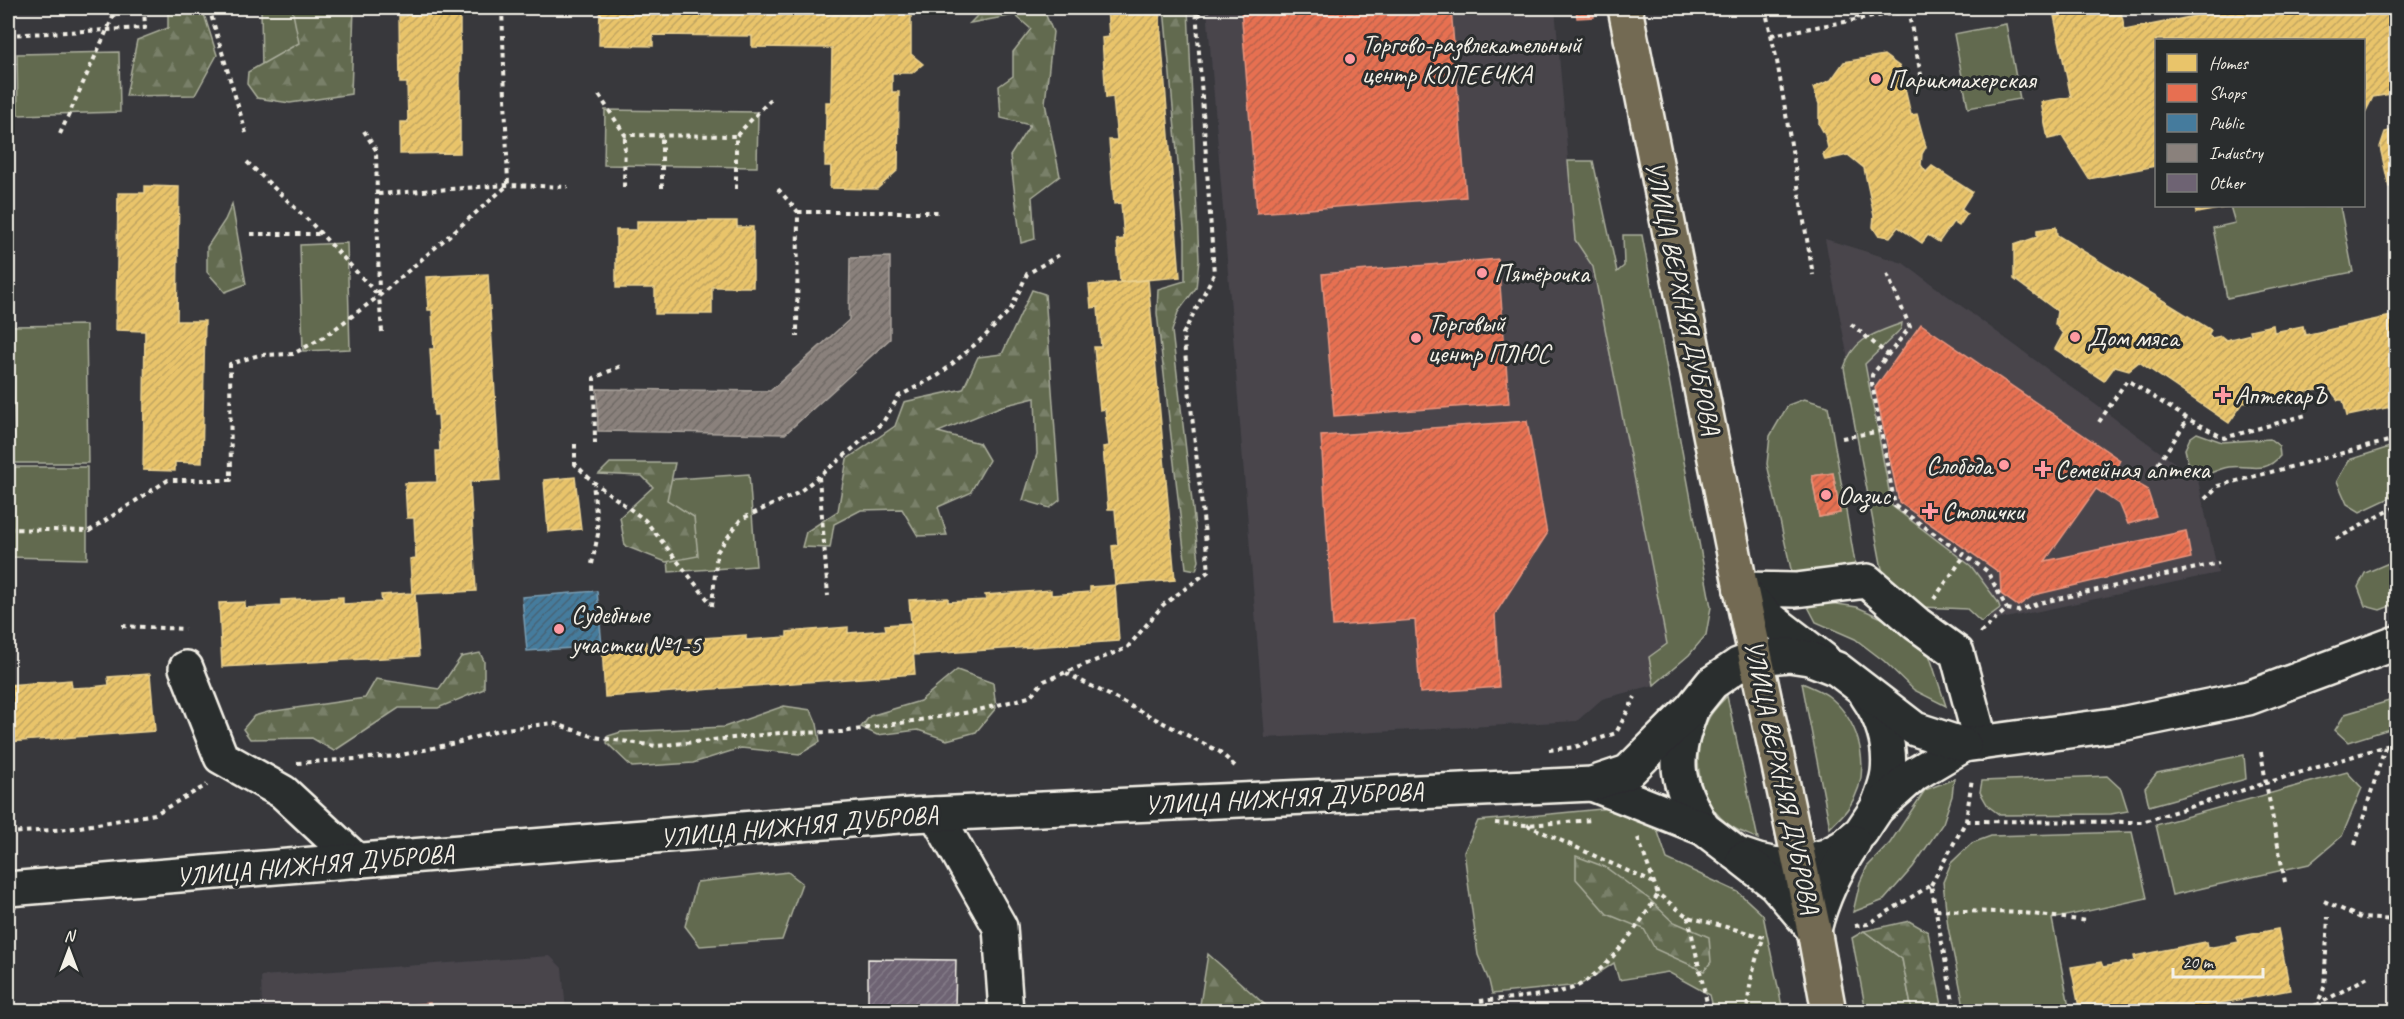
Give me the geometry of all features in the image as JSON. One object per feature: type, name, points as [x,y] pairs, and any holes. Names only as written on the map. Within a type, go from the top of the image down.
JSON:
[{"type":"main road","name":"УЛИЦА ВЕРХНЯЯ ДУБРОВА","points":[[1625,8],[1741,589],[1801,863],[1829,1011]]},
{"type":"street","points":[[1741,589],[1796,590],[1867,581],[1917,624],[1957,653],[1973,744]]},
{"type":"street","name":"УЛИЦА ВЕРХНЯЯ ДУБРОВА","points":[[1741,589],[1768,618],[1848,678],[1876,708],[1885,730],[1888,772],[1869,820],[1836,868],[1821,901],[1814,930]]},
{"type":"street","name":"УЛИЦА ВЕРХНЯЯ ДУБРОВА","points":[[1712,683],[1737,635],[1742,612],[1741,589]]},
{"type":"street","name":"УЛИЦА НИЖНЯЯ ДУБРОВА","points":[[1592,784],[1703,828],[1737,854],[1777,865],[1801,863],[1826,856],[1844,847],[1915,774],[1973,744],[2121,724],[2248,698],[2397,643]]},
{"type":"street","name":"УЛИЦА НИЖНЯЯ ДУБРОВА","points":[[8,889],[936,814],[1592,784],[1628,771],[1691,709],[1712,683],[1738,665],[1757,658],[1789,655],[1809,658],[1848,678],[1915,729],[1973,744]]},
{"type":"street","points":[[186,669],[221,757],[283,792],[357,861]]},
{"type":"street","points":[[1691,709],[1680,743],[1680,778],[1685,797],[1703,828]]},
{"type":"street","points":[[936,814],[1000,927],[1006,1011]]},
{"type":"street","name":"УЛИЦА ВЕРХНЯЯ ДУБРОВА","points":[[1737,854],[1775,884],[1814,930]]},
{"type":"path","points":[[60,134],[117,8]]},
{"type":"path","points":[[8,35],[145,28],[144,8]]},
{"type":"path","points":[[209,8],[246,133]]},
{"type":"path","points":[[502,8],[508,185]]},
{"type":"path","points":[[295,763],[397,756],[460,742],[498,730],[553,723],[595,737],[656,746],[780,733],[842,732],[971,712],[1029,697],[1044,681],[1127,648],[1163,605],[1209,570],[1183,334],[1214,274],[1196,8]]},
{"type":"path","points":[[1197,16],[1212,8]]},
{"type":"path","points":[[1765,8],[1813,275]]},
{"type":"path","points":[[1839,8],[1863,19]]},
{"type":"path","points":[[1771,35],[1923,8]]},
{"type":"path","points":[[1908,10],[1922,80]]},
{"type":"path","points":[[599,95],[625,135],[624,187]]},
{"type":"path","points":[[736,189],[735,136],[772,98]]},
{"type":"path","points":[[364,131],[376,150],[379,296],[382,332]]},
{"type":"path","points":[[625,135],[735,136]]},
{"type":"path","points":[[662,135],[662,188]]},
{"type":"path","points":[[247,162],[379,296]]},
{"type":"path","points":[[8,529],[89,531],[168,480],[231,480],[230,364],[259,355],[293,354],[324,337],[379,296],[508,185]]},
{"type":"path","points":[[378,194],[508,185],[568,187]]},
{"type":"path","points":[[778,189],[798,212],[797,337]]},
{"type":"path","points":[[798,212],[941,212]]},
{"type":"path","points":[[251,234],[320,234]]},
{"type":"path","points":[[575,444],[575,464],[592,481],[645,520],[712,606],[717,552],[741,519],[798,493],[819,477],[883,422],[899,396],[939,375],[985,336],[1011,309],[1027,274],[1059,255]]},
{"type":"path","points":[[1887,274],[1910,327],[1872,375],[1895,506],[1987,570],[2007,609]]},
{"type":"path","points":[[1851,324],[1888,355]]},
{"type":"path","points":[[595,444],[594,378],[621,366]]},
{"type":"path","points":[[2099,422],[2127,380],[2188,419],[2224,438],[2306,416]]},
{"type":"path","points":[[2158,464],[2188,419]]},
{"type":"path","points":[[1842,438],[1881,431]]},
{"type":"path","points":[[2205,499],[2218,486],[2397,439]]},
{"type":"path","points":[[819,477],[828,596]]},
{"type":"path","points":[[592,481],[598,534],[592,564]]},
{"type":"path","points":[[2336,539],[2397,507]]},
{"type":"path","points":[[1917,624],[1965,555]]},
{"type":"path","points":[[2007,609],[2018,611],[2039,603],[2219,563]]},
{"type":"path","points":[[1987,627],[2007,609]]},
{"type":"path","points":[[122,626],[185,629]]},
{"type":"path","points":[[1065,672],[1220,752],[1271,799]]},
{"type":"path","points":[[1549,750],[1575,747],[1616,733],[1635,697]]},
{"type":"path","points":[[1966,822],[2142,822],[2397,743]]},
{"type":"path","points":[[1855,926],[1868,924],[1931,885],[1966,822],[1973,744]]},
{"type":"path","points":[[2355,845],[2385,747]]},
{"type":"path","points":[[2261,752],[2285,882]]},
{"type":"path","points":[[8,833],[68,829],[155,814],[239,767]]},
{"type":"path","points":[[1492,823],[1527,825],[1594,820]]},
{"type":"path","points":[[1527,825],[1654,883]]},
{"type":"path","points":[[1631,834],[1640,838],[1658,894],[1688,917],[1764,937],[1756,956],[1747,1011]]},
{"type":"path","points":[[1931,885],[1955,1011]]},
{"type":"path","points":[[1480,1001],[1570,990],[1590,977],[1617,953],[1645,916],[1658,894]]},
{"type":"path","points":[[2324,901],[2361,918],[2397,920]]},
{"type":"path","points":[[1936,910],[2024,913],[2087,921]]},
{"type":"path","points":[[1688,917],[1709,1011]]},
{"type":"path","points":[[2317,1005],[2324,988],[2328,917]]},
{"type":"path","points":[[2310,1011],[2368,977]]},
{"type":"path","points":[[2288,1011],[2317,1005]]},
{"type":"shaded area","points":[[1207,8],[1555,8],[1575,240],[1593,267],[1667,645],[1649,657],[1654,685],[1602,699],[1577,721],[1265,738]]},
{"type":"shaded area","points":[[1825,239],[1903,263],[2198,480],[2218,573],[1992,621],[1883,542]]},
{"type":"shaded area","points":[[550,956],[562,968],[566,1011],[262,1011],[261,976]]},
{"type":"shaded area","points":[[1686,1004],[1687,1011],[1483,1011],[1496,1010]]},
{"type":"green space","points":[[168,8],[202,8],[217,55],[195,95],[126,96],[137,40],[168,28]]},
{"type":"green space","points":[[261,8],[321,8],[322,71],[262,72]]},
{"type":"green space","points":[[292,8],[354,8],[351,94],[290,103],[257,98],[247,84],[248,72],[299,43]]},
{"type":"green space","points":[[985,8],[1043,8],[1053,32],[1045,103],[1060,176],[1032,197],[1035,239],[1021,243],[1010,156],[1030,125],[1001,118],[999,86],[1013,76],[1013,52],[1031,29],[1015,15],[970,23]]},
{"type":"green space","points":[[1164,8],[1188,8],[1199,260],[1196,288],[1178,312],[1172,331],[1199,561],[1196,570],[1186,568],[1157,313],[1158,289],[1185,281],[1185,240]]},
{"type":"green space","points":[[2006,24],[2020,99],[1968,108],[1954,34]]},
{"type":"green space","points":[[119,52],[120,112],[18,115],[17,54]]},
{"type":"green space","points":[[605,110],[758,112],[757,167],[604,165]]},
{"type":"green space","points":[[1568,161],[1593,161],[1617,272],[1624,266],[1623,235],[1642,235],[1711,607],[1706,635],[1689,655],[1654,685],[1649,657],[1667,644],[1593,267],[1575,240]]},
{"type":"green space","points":[[232,204],[246,284],[225,292],[207,272],[207,247],[225,220]]},
{"type":"green space","points":[[2230,207],[2340,207],[2353,272],[2227,298],[2213,228],[2235,223]]},
{"type":"green space","points":[[347,243],[350,349],[303,351],[300,245]]},
{"type":"green space","points":[[1032,290],[1045,294],[1060,500],[1050,508],[1023,500],[1037,454],[1035,398],[1002,406],[938,432],[979,443],[989,460],[970,493],[938,507],[947,535],[918,536],[902,509],[861,510],[834,524],[830,548],[802,547],[806,532],[838,511],[847,459],[895,426],[904,402],[963,389],[978,357],[1002,354]]},
{"type":"green space","points":[[1902,323],[1901,329],[1865,364],[1892,506],[1971,566],[2000,608],[1981,622],[1967,609],[1922,607],[1885,585],[1844,368],[1859,343]]},
{"type":"green space","points":[[86,325],[88,463],[15,463],[12,326]]},
{"type":"green space","points":[[1804,399],[1828,406],[1856,569],[1793,578],[1767,464],[1770,436],[1788,405]],"holes":[[[1833,473],[1840,513],[1819,517],[1812,476]]]},
{"type":"green space","points":[[2197,433],[2222,442],[2270,439],[2279,446],[2280,456],[2274,462],[2262,467],[2229,467],[2206,475],[2188,462],[2185,449],[2190,438]]},
{"type":"green space","points":[[2396,445],[2396,495],[2360,512],[2347,504],[2337,481],[2349,460]]},
{"type":"green space","points":[[610,463],[675,463],[667,500],[694,517],[698,556],[666,562],[625,546],[620,517],[653,487],[642,476],[599,474]]},
{"type":"green space","points":[[15,467],[87,467],[87,559],[8,557],[8,501]]},
{"type":"green space","points":[[749,474],[756,566],[669,572],[662,480]]},
{"type":"green space","points":[[2396,560],[2396,604],[2380,610],[2365,606],[2358,587],[2365,573]]},
{"type":"green space","points":[[1804,599],[1857,607],[1900,626],[1927,648],[1946,706],[1914,690],[1884,661],[1855,639],[1816,622]]},
{"type":"green space","points":[[480,653],[484,661],[484,689],[438,708],[399,708],[334,751],[312,738],[250,739],[243,729],[254,716],[268,712],[365,698],[376,679],[439,689],[461,657]]},
{"type":"green space","points":[[957,670],[993,683],[996,708],[976,732],[947,740],[918,730],[877,735],[861,727],[870,716],[920,701]]},
{"type":"green space","points":[[1802,683],[1828,696],[1841,709],[1850,721],[1860,749],[1861,779],[1856,793],[1847,810],[1830,828]]},
{"type":"green space","points":[[1727,696],[1758,839],[1735,829],[1720,817],[1704,792],[1700,777],[1699,747],[1703,732],[1715,709]]},
{"type":"green space","points":[[2396,699],[2396,727],[2348,742],[2335,730],[2345,714]]},
{"type":"green space","points":[[784,706],[811,710],[817,724],[820,742],[800,754],[741,748],[693,763],[632,767],[607,743],[608,736],[621,732],[724,727]]},
{"type":"green space","points":[[2244,755],[2246,779],[2149,806],[2145,788],[2157,773]]},
{"type":"green space","points":[[2347,772],[2362,788],[2342,836],[2309,864],[2172,895],[2156,825]]},
{"type":"green space","points":[[2107,776],[2121,789],[2128,811],[2111,814],[2000,815],[1988,806],[1980,792],[1982,781]]},
{"type":"green space","points":[[1954,779],[1952,796],[1943,823],[1913,867],[1884,900],[1853,912],[1860,882],[1867,867],[1890,843],[1925,790]]},
{"type":"green space","points":[[1622,807],[1656,826],[1667,859],[1738,892],[1763,915],[1783,1011],[1714,1011],[1710,995],[1668,972],[1619,980],[1614,963],[1580,985],[1492,994],[1478,955],[1464,852],[1478,821]]},
{"type":"green space","points":[[2132,832],[2147,898],[2052,919],[2070,1011],[1965,1011],[1948,927],[1943,882],[1951,863],[1972,843],[1991,836]]},
{"type":"green space","points":[[1576,856],[1605,867],[1649,899],[1672,921],[1709,937],[1711,962],[1704,971],[1655,949],[1644,929],[1607,914],[1576,879]]},
{"type":"green space","points":[[788,872],[802,883],[782,940],[700,946],[685,926],[697,882]]},
{"type":"green space","points":[[1909,921],[1928,932],[1943,1011],[1912,1011],[1902,959],[1864,931]]},
{"type":"green space","points":[[1864,931],[1902,959],[1912,1011],[1866,1011],[1852,938]]},
{"type":"green space","points":[[1208,954],[1272,1011],[1199,1011]]},
{"type":"building: Homes","points":[[406,8],[460,8],[460,153],[400,154],[400,122],[408,122],[407,83],[400,83],[399,16],[406,16]]},
{"type":"building: Homes","points":[[600,8],[911,8],[911,54],[923,64],[912,73],[892,73],[892,92],[899,92],[898,170],[877,189],[830,188],[831,166],[825,166],[826,102],[831,102],[832,48],[752,47],[752,36],[653,35],[653,46],[599,45]]},
{"type":"building: Homes","points":[[1107,8],[1159,8],[1180,277],[1120,282],[1117,240],[1124,239],[1121,203],[1114,204],[1109,140],[1117,140],[1113,97],[1106,98],[1102,38],[1109,37]]},
{"type":"building: Homes","points":[[2094,8],[2120,8],[2125,30],[2235,8],[2396,8],[2396,93],[2373,97],[2365,113],[2365,39],[2155,39],[2155,166],[2089,179],[2062,136],[2048,139],[2041,102],[2071,97],[2054,16]]},
{"type":"building: Homes","points":[[1884,55],[1900,67],[1911,115],[1917,114],[1926,147],[1922,154],[1921,165],[1926,172],[1932,166],[1972,192],[1961,209],[1967,214],[1959,226],[1953,222],[1939,242],[1928,235],[1922,243],[1898,227],[1890,237],[1878,235],[1873,227],[1874,216],[1864,168],[1848,155],[1825,160],[1823,154],[1828,148],[1819,124],[1819,104],[1813,88],[1831,80],[1844,62]]},
{"type":"building: Homes","points":[[2396,129],[2396,186],[2389,187],[2380,147],[2385,132]]},
{"type":"building: Homes","points":[[145,186],[179,187],[177,321],[205,321],[202,463],[175,462],[175,471],[143,470],[145,331],[116,330],[118,193],[145,193]]},
{"type":"building: Homes","points":[[2195,207],[2229,207],[2196,213]]},
{"type":"building: Homes","points":[[637,221],[737,221],[737,227],[753,227],[753,287],[712,287],[712,314],[655,314],[655,288],[616,288],[616,230],[637,230]]},
{"type":"building: Homes","points":[[2056,227],[2057,235],[2211,330],[2208,335],[2212,338],[2221,336],[2226,340],[2251,334],[2250,330],[2273,325],[2274,332],[2303,326],[2305,335],[2396,315],[2396,406],[2347,416],[2343,400],[2338,400],[2329,388],[2243,403],[2229,423],[2139,362],[2129,370],[2115,366],[2104,381],[2055,349],[2063,334],[2055,324],[2057,311],[2014,279],[2014,245],[2037,237],[2037,230]]},
{"type":"building: Homes","points":[[488,274],[500,480],[470,482],[476,591],[415,594],[419,656],[222,667],[219,603],[245,602],[245,608],[281,606],[281,600],[343,597],[343,604],[382,602],[381,595],[412,593],[410,559],[416,558],[414,518],[407,518],[405,483],[437,482],[436,451],[440,451],[438,415],[434,415],[430,349],[434,349],[432,310],[428,310],[426,277]]},
{"type":"building: Homes","points":[[1148,280],[1175,580],[1115,585],[1112,546],[1118,545],[1115,509],[1108,509],[1103,447],[1109,446],[1105,409],[1100,410],[1094,347],[1101,347],[1098,307],[1091,308],[1089,285]]},
{"type":"building: Homes","points":[[575,477],[581,529],[548,532],[544,480]]},
{"type":"building: Homes","points":[[1115,585],[1119,641],[914,655],[909,600],[948,598],[948,602],[986,600],[985,595],[1051,590],[1051,595],[1090,592],[1090,587]]},
{"type":"building: Homes","points":[[911,623],[915,674],[605,697],[602,646],[646,642],[647,649],[669,648],[689,646],[688,639],[746,635],[746,640],[787,637],[787,632],[848,627],[848,633],[886,630],[885,625]]},
{"type":"building: Homes","points":[[150,674],[155,731],[8,742],[8,685],[71,680],[72,688],[92,687],[109,685],[108,677]]},
{"type":"building: Homes","points":[[2278,929],[2290,990],[2175,1012],[2080,1012],[2071,967],[2101,962],[2103,967],[2135,961],[2134,956],[2206,942],[2207,948],[2224,945],[2239,942],[2237,937]]},
{"type":"building: Shops","name":"Торгово-развлекательный центр КОПЕЕЧКА","points":[[1241,8],[1451,8],[1466,197],[1257,213]]},
{"type":"building: Shops","points":[[1576,8],[1593,8],[1594,17],[1577,18]]},
{"type":"building: Shops","name":"Торговый центр ПЛЮС","points":[[1498,259],[1509,403],[1334,416],[1322,274]]},
{"type":"building: Shops","name":"Слобода","points":[[1921,324],[2120,460],[2115,471],[2147,489],[2156,516],[2128,524],[2120,505],[2096,489],[2045,561],[2186,531],[2191,558],[2034,595],[2018,606],[2001,594],[2000,573],[1899,502],[1875,388]]},
{"type":"building: Shops","points":[[1527,421],[1547,534],[1495,614],[1499,687],[1420,693],[1415,620],[1333,626],[1321,436]]},
{"type":"building: Shops","name":"Оазис","points":[[1833,473],[1840,513],[1819,517],[1812,476]]},
{"type":"building: Shops","points":[[430,1003],[431,1012],[331,1012]]},
{"type":"building: Public","points":[[597,591],[602,646],[527,651],[522,597]]},
{"type":"building: Industry","points":[[890,257],[890,339],[785,434],[598,431],[597,389],[770,391],[849,320],[850,258]]},
{"type":"building: Other","points":[[868,959],[956,960],[955,1009],[868,1007]]},
{"type":"place","name":"Торгово-развлекательный центр КОПЕЕЧКА","points":[[1350,59]]},
{"type":"place","name":"Парикмахерская","points":[[1876,79]]},
{"type":"place","name":"Пятёрочка","points":[[1482,273]]},
{"type":"place","name":"Дом мяса","points":[[2075,337]]},
{"type":"place","name":"Торговый центр ПЛЮС","points":[[1416,338]]},
{"type":"place","name":"АптекарЪ","points":[[2223,395]]},
{"type":"place","name":"Слобода","points":[[2004,465]]},
{"type":"place","name":"Семейная аптека","points":[[2043,469]]},
{"type":"place","name":"Оазис","points":[[1826,495]]},
{"type":"place","name":"Столички","points":[[1930,511]]},
{"type":"place","name":"Судебные участки №1-5","points":[[559,629]]}]
